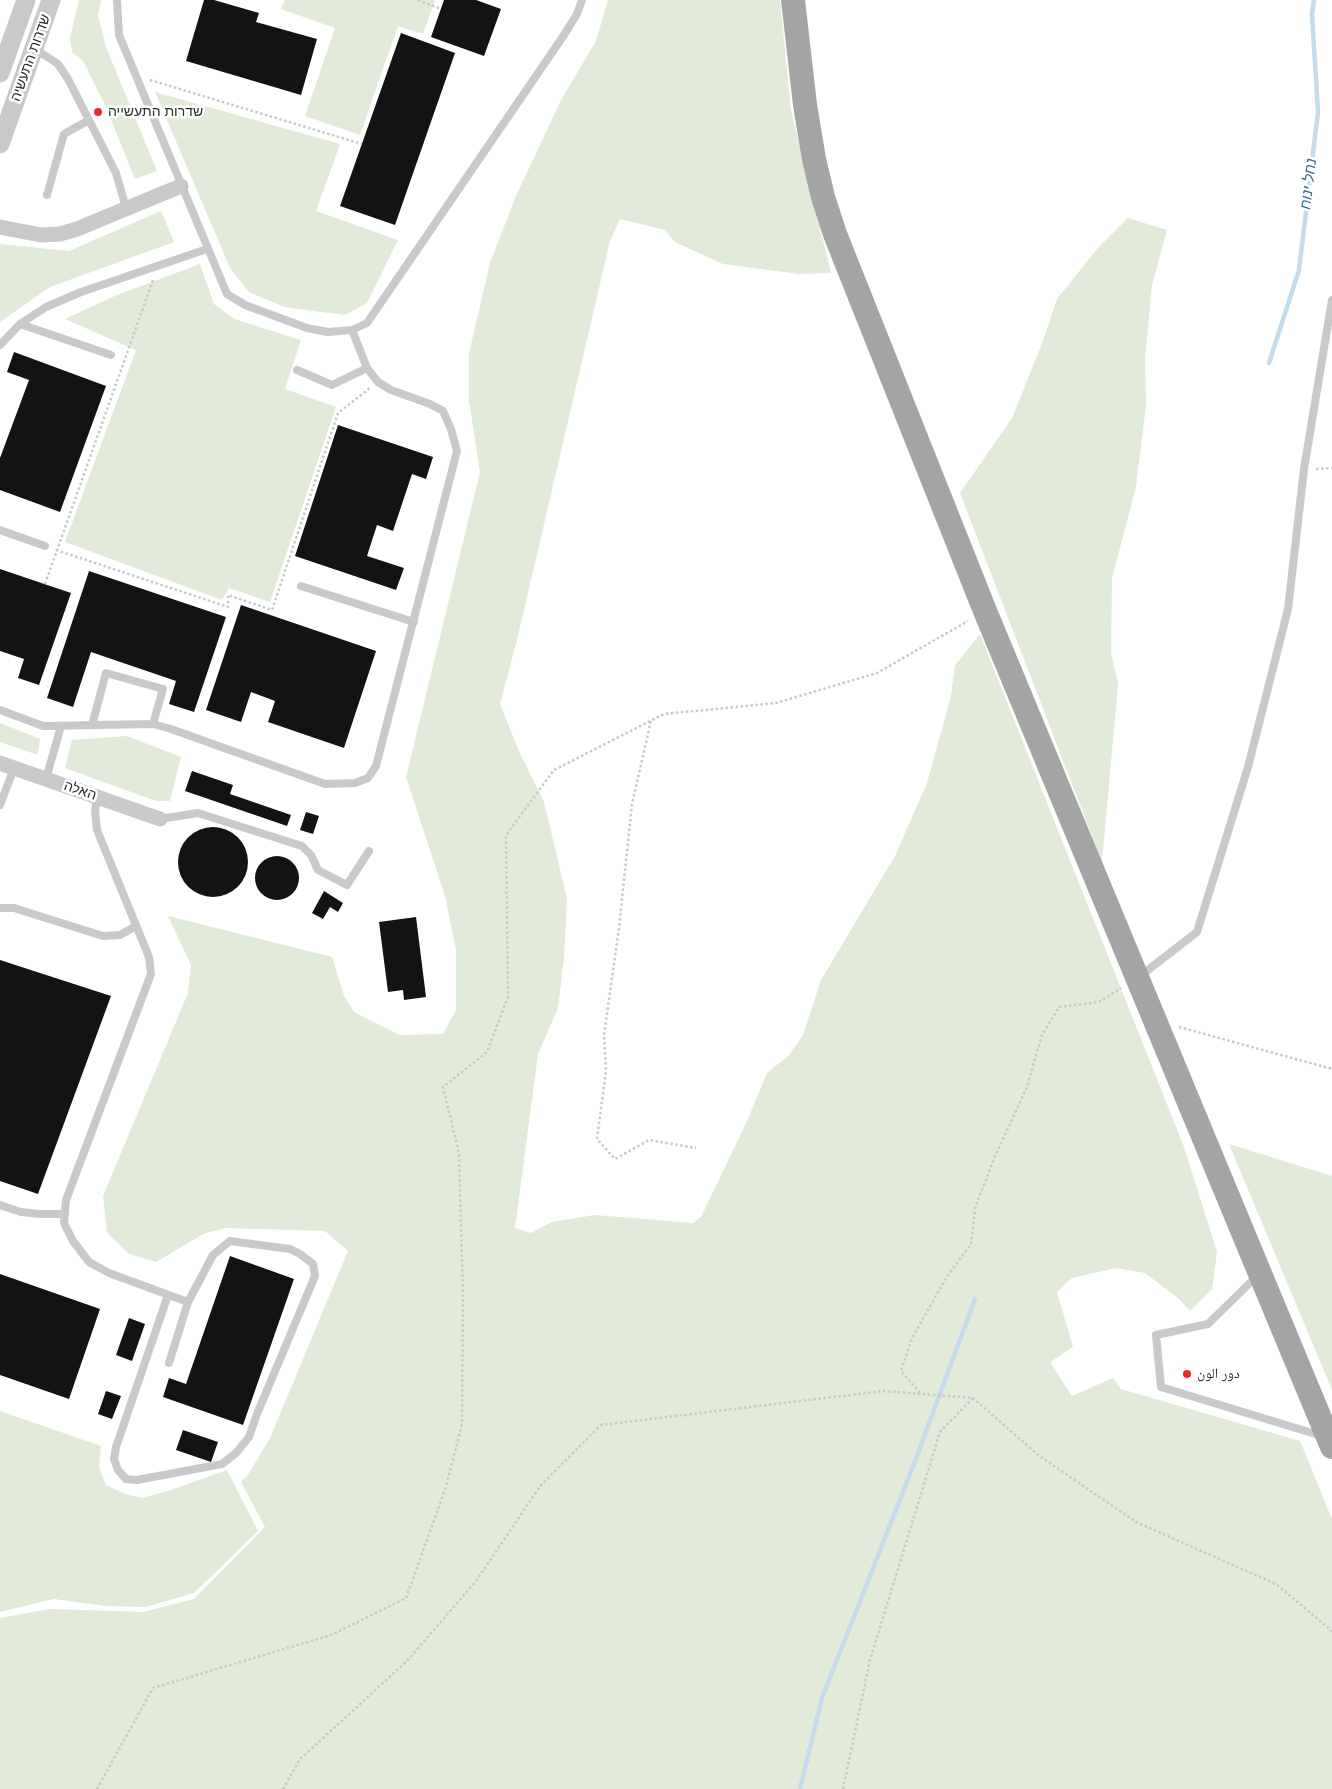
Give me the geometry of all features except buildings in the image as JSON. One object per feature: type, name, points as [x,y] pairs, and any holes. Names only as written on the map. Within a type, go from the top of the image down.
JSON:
[{"type":"main road","points":[[792,0],[804,106],[814,159],[823,198],[851,276],[985,611],[1330,1442]]},
{"type":"street","name":"שדרות התעשיה","points":[[0,73],[26,0]]},
{"type":"street","name":"שדרות התעשיה","points":[[0,144],[51,0]]},
{"type":"street","points":[[0,227],[41,235],[60,234],[77,229],[181,186]]},
{"type":"street","name":"האלה","points":[[7,766],[160,819]]},
{"type":"lane","points":[[117,0],[119,34],[227,294],[245,305],[307,328],[328,332],[352,330],[367,323],[564,36],[582,0]]},
{"type":"lane","points":[[34,48],[58,64],[68,78],[116,173],[126,208]]},
{"type":"lane","points":[[48,195],[64,134],[89,120]]},
{"type":"lane","points":[[0,345],[20,324],[46,306],[207,249]]},
{"type":"lane","points":[[1138,978],[1197,932],[1248,767],[1288,609],[1304,469],[1332,300]]},
{"type":"lane","points":[[20,324],[111,355]]},
{"type":"lane","points":[[0,710],[43,726],[153,724],[325,784],[354,783],[368,778],[376,766],[457,452],[451,429],[443,411],[430,404],[391,390],[378,382],[367,368],[352,330]]},
{"type":"lane","points":[[297,370],[332,385],[367,368]]},
{"type":"lane","points":[[0,530],[45,546]]},
{"type":"lane","points":[[301,586],[414,622]]},
{"type":"lane","points":[[92,725],[106,673],[163,689],[153,724]]},
{"type":"lane","points":[[46,779],[61,726]]},
{"type":"lane","points":[[0,805],[7,766]]},
{"type":"lane","points":[[97,797],[95,811],[97,830],[149,957],[151,974],[66,1200],[64,1223],[73,1242],[89,1262],[109,1273],[188,1302]]},
{"type":"lane","points":[[160,819],[198,813],[302,846],[311,855],[318,870],[347,885],[368,851]]},
{"type":"lane","points":[[0,908],[14,908],[103,936],[120,935],[136,926]]},
{"type":"lane","points":[[0,1204],[21,1212],[65,1214]]},
{"type":"lane","points":[[168,1295],[116,1447],[114,1459],[118,1470],[126,1479],[137,1480],[222,1464],[240,1448],[249,1437],[315,1276],[313,1264],[290,1249],[230,1241],[214,1255],[188,1302],[169,1363]]},
{"type":"lane","points":[[1260,1273],[1208,1324],[1156,1335],[1162,1387],[1330,1442]]},
{"type":"path","points":[[418,0],[441,9]]},
{"type":"path","points":[[136,76],[362,144]]},
{"type":"path","points":[[45,584],[158,266]]},
{"type":"path","points":[[45,546],[228,607],[228,594],[272,610],[338,413],[378,382]]},
{"type":"path","points":[[1304,469],[1332,468]]},
{"type":"path","points":[[97,1789],[153,1688],[331,1635],[406,1598],[446,1487],[462,1424],[463,1298],[459,1154],[443,1087],[487,1052],[508,997],[506,835],[554,770],[664,714],[776,703],[877,673],[985,611]]},
{"type":"path","points":[[651,721],[632,804],[619,928],[604,1035],[606,1070],[598,1139],[615,1158],[649,1140],[696,1148]]},
{"type":"path","points":[[921,1394],[901,1371],[912,1338],[946,1278],[971,1244],[976,1208],[996,1154],[1027,1087],[1042,1035],[1059,1007],[1099,1002],[1138,978]]},
{"type":"path","points":[[1155,1021],[1332,1070]]},
{"type":"path","points":[[283,1789],[300,1759],[406,1661],[476,1581],[541,1484],[601,1425],[883,1391],[973,1398],[1038,1455],[1136,1522],[1276,1584],[1332,1631]]},
{"type":"path","points":[[843,1789],[870,1660],[940,1432],[973,1398]]},
{"type":"green space","points":[[79,0],[101,0],[98,15],[106,47],[157,171],[135,179],[105,105],[83,61],[72,52],[70,38]]},
{"type":"green space","points":[[285,0],[435,0],[423,34],[398,26],[360,135],[305,116],[335,28],[281,9]]},
{"type":"green space","points":[[608,0],[780,0],[791,110],[831,273],[799,274],[723,264],[675,242],[665,230],[620,219],[610,241],[517,640],[500,704],[518,749],[544,802],[567,899],[564,958],[558,1008],[538,1054],[515,1228],[531,1233],[552,1222],[595,1215],[693,1223],[701,1217],[747,1121],[767,1073],[789,1055],[803,1035],[821,980],[895,856],[927,783],[951,696],[955,665],[980,634],[1184,1147],[1217,1252],[1212,1289],[1190,1311],[1178,1298],[1145,1273],[1116,1268],[1072,1278],[1057,1292],[1073,1347],[1050,1362],[1072,1396],[1113,1378],[1121,1389],[1300,1441],[1332,1519],[1332,1789],[0,1789],[0,1618],[50,1609],[143,1612],[194,1599],[265,1527],[241,1482],[248,1475],[270,1438],[348,1251],[325,1231],[227,1228],[205,1233],[156,1262],[129,1254],[107,1233],[103,1196],[188,993],[191,965],[168,916],[332,957],[344,996],[354,1012],[400,1035],[443,1034],[456,1010],[456,950],[445,896],[406,777],[480,472],[469,400],[469,353],[490,263],[516,196],[561,100],[596,41]]},
{"type":"green space","points":[[155,92],[340,144],[316,211],[398,240],[367,303],[345,315],[284,307],[249,292],[230,268]]},
{"type":"green space","points":[[161,211],[174,242],[50,287],[0,322],[0,244],[69,251]]},
{"type":"green space","points":[[1128,218],[1167,230],[1152,285],[1145,358],[1146,405],[1136,487],[1112,578],[1111,653],[1118,684],[1102,862],[960,493],[1012,418],[1043,341],[1057,299],[1097,249]]},
{"type":"green space","points":[[200,264],[214,304],[234,319],[301,340],[285,389],[336,407],[270,602],[229,588],[222,600],[65,542],[136,350],[65,319],[117,295]]},
{"type":"green space","points":[[0,723],[40,739],[38,755],[0,742]]},
{"type":"green space","points":[[127,736],[181,757],[170,801],[156,801],[65,768],[72,740]]},
{"type":"green space","points":[[1229,1144],[1332,1176],[1332,1390]]},
{"type":"green space","points":[[0,1411],[101,1446],[99,1468],[106,1485],[125,1494],[142,1498],[227,1470],[258,1531],[194,1593],[146,1607],[105,1606],[54,1599],[0,1612]]},
{"type":"waterway","name":"נחל ינוח","points":[[1269,363],[1299,270],[1318,112],[1312,14],[1314,0]]},
{"type":"waterway","points":[[800,1789],[822,1698],[914,1464],[975,1299]]},
{"type":"place","name":"שדרות התעשייה","points":[[98,112]]},
{"type":"place","name":"دور الون","points":[[1187,1374]]}]
